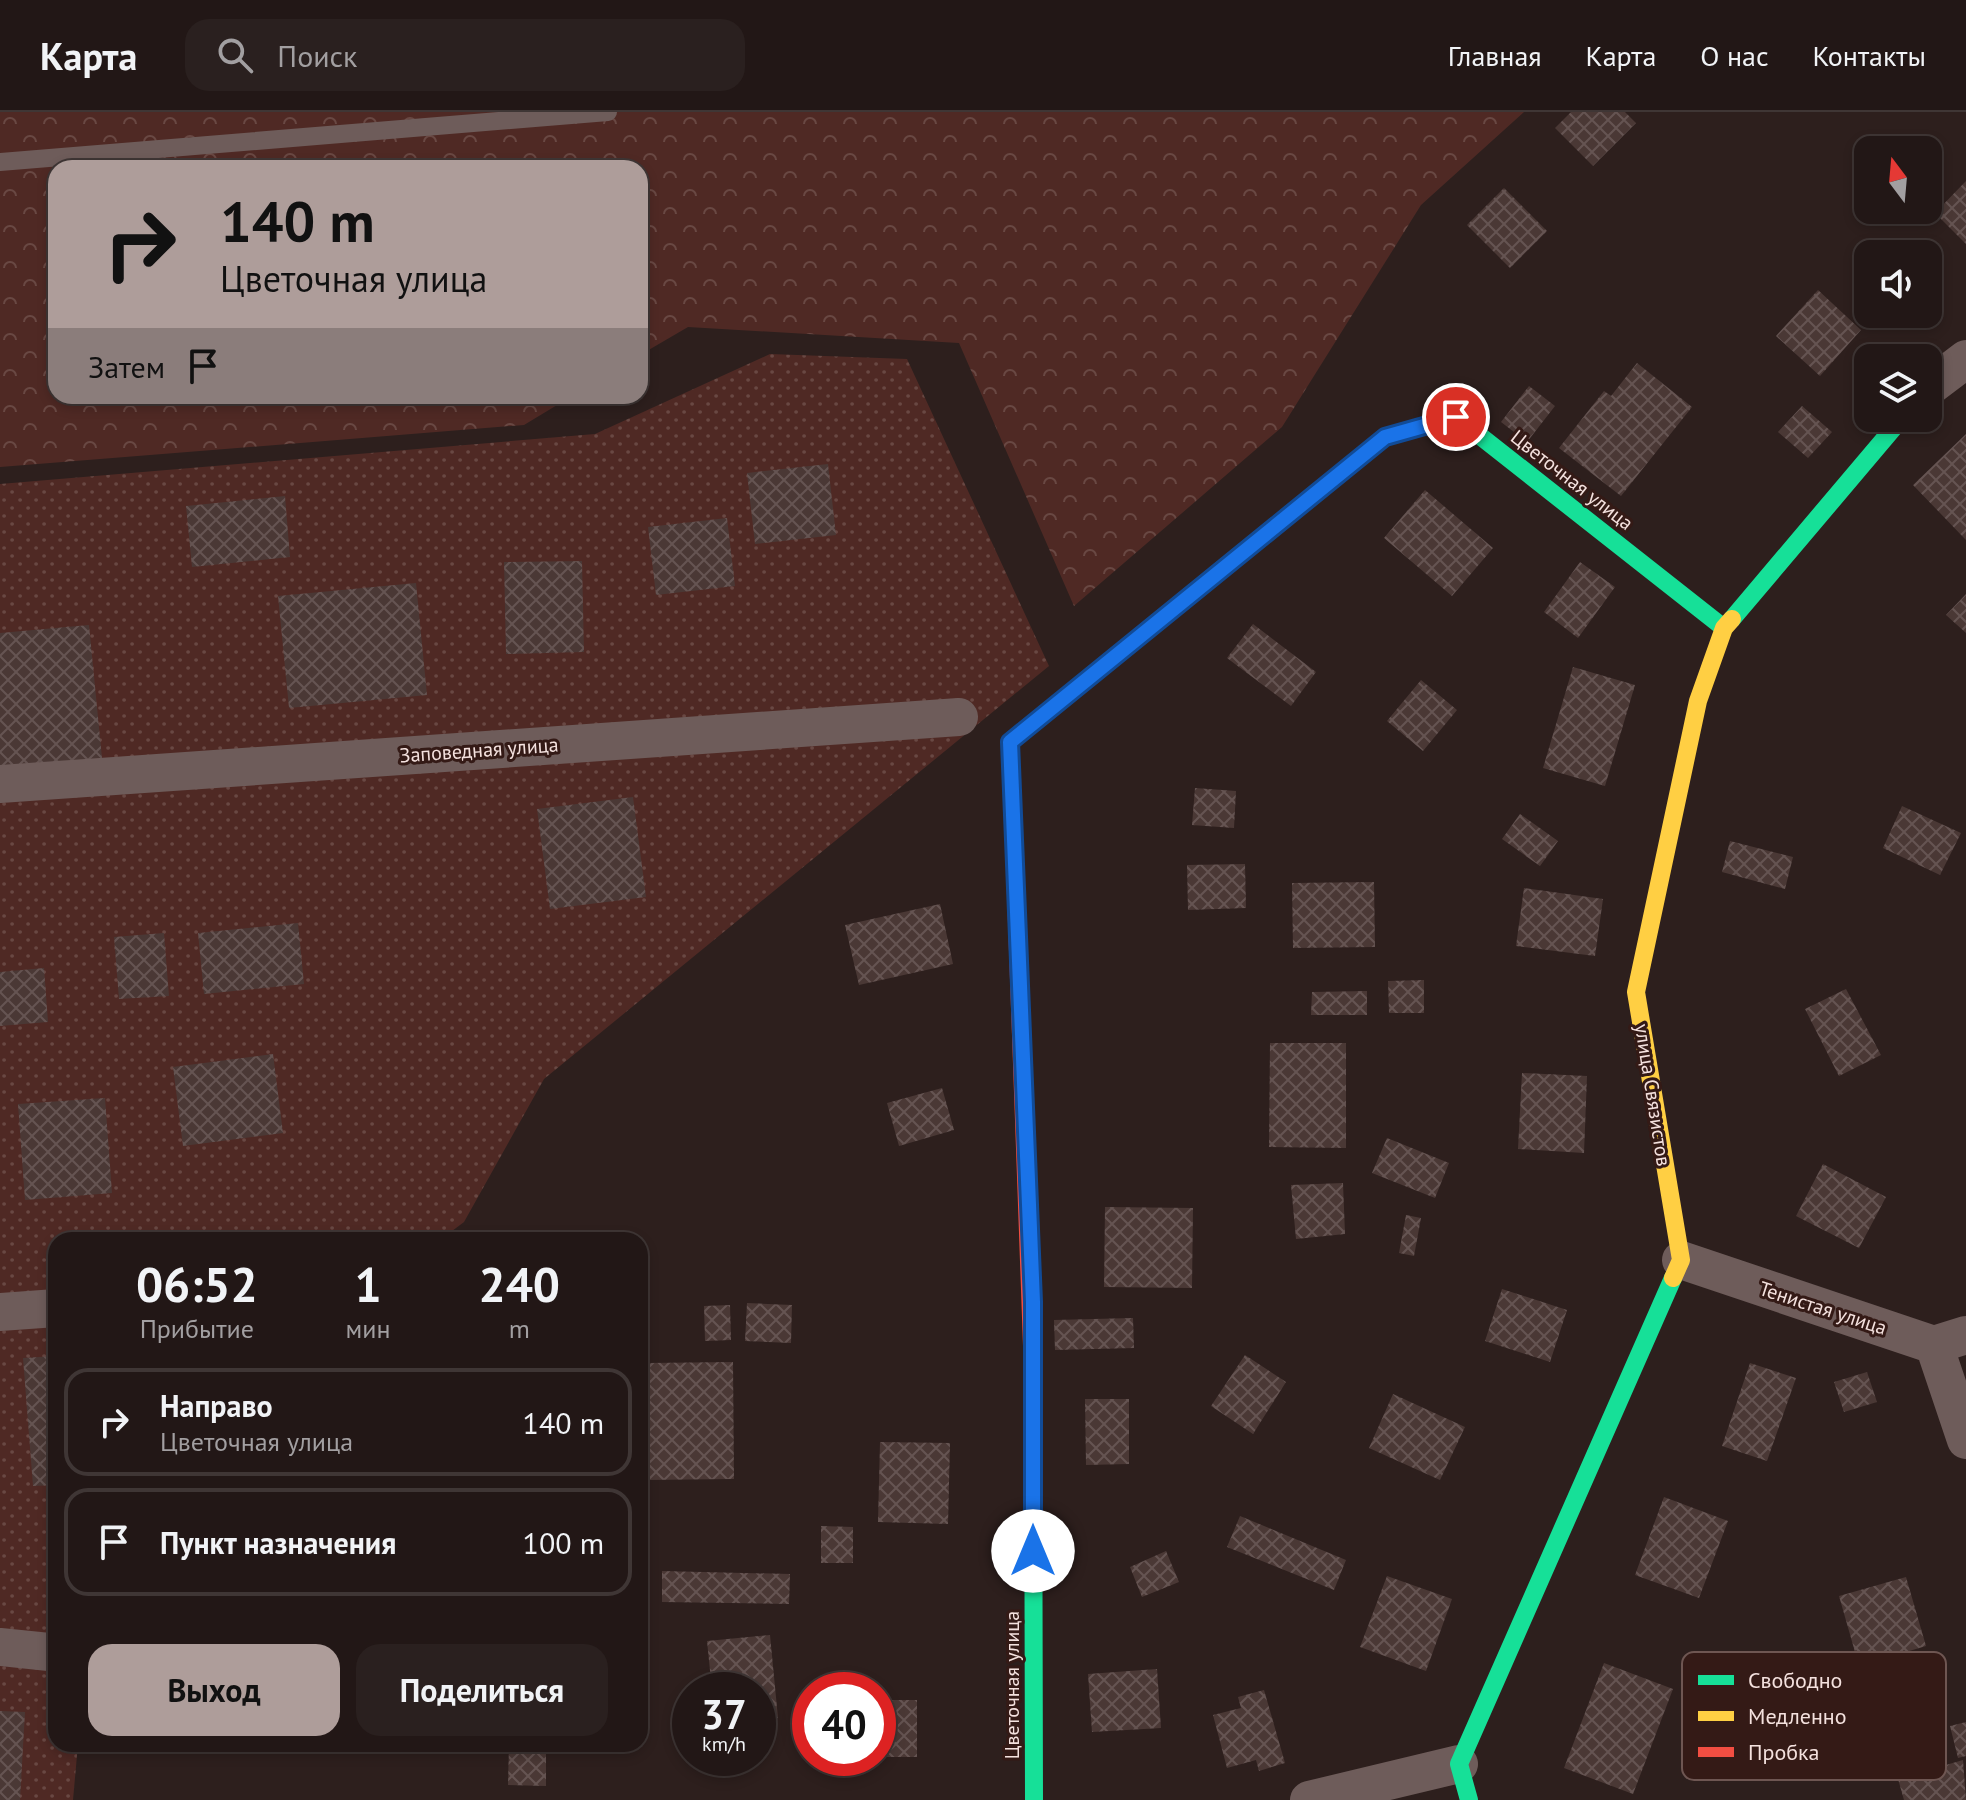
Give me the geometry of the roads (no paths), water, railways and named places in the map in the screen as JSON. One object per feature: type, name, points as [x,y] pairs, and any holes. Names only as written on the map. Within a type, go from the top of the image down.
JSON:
[{"type":"street","points":[[1942,377],[1966,359]]},
{"type":"street","name":"Цветочная улица","points":[[1034,1800],[1033,1302],[1010,742],[1385,437],[1456,417],[1724,628]]},
{"type":"street","name":"улица Связистов","points":[[1681,1260],[1636,992],[1698,701],[1724,628],[1890,432]]},
{"type":"street","name":"Заповедная улица","points":[[0,784],[959,717]]},
{"type":"street","points":[[1469,1800],[1459,1764],[1681,1260]]},
{"type":"street","name":"Тенистая улица","points":[[1681,1260],[1950,1340]]},
{"type":"street","points":[[0,1312],[48,1309]]},
{"type":"street","points":[[1950,1340],[1966,1440]]},
{"type":"street","points":[[0,1647],[48,1652]]},
{"type":"street","points":[[1309,1800],[1459,1764]]},
{"type":"lane","points":[[0,162],[608,112]]}]
